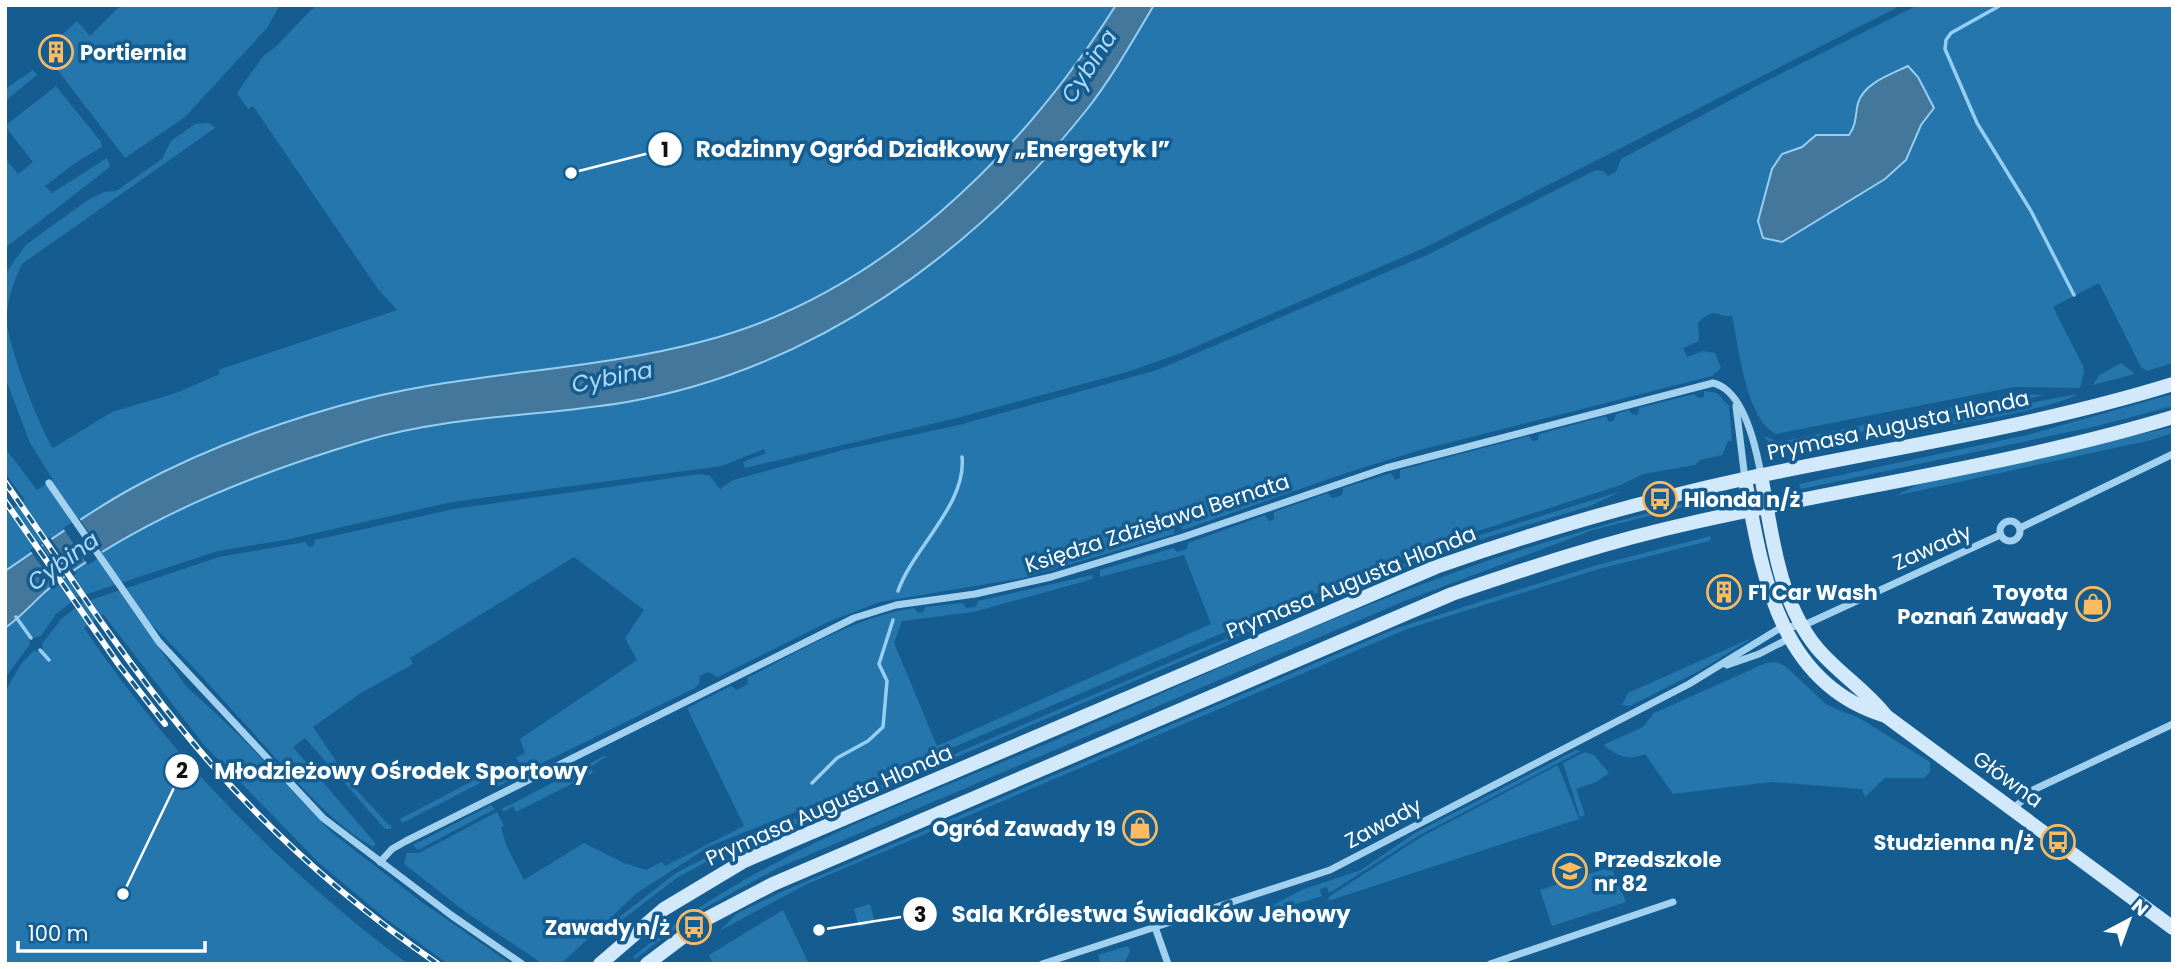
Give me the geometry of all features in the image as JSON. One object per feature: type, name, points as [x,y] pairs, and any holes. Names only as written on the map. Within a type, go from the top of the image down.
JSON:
[{"type":"main road","name":"Prymasa Augusta Hlonda","points":[[600,964],[664,909],[744,861],[1436,567],[1539,532],[1761,475],[2076,410],[2173,384]]},
{"type":"main road","points":[[647,964],[699,923],[773,884],[1410,610],[1556,559],[1655,531],[2060,445],[2173,417]]},
{"type":"main road","name":"Główna","points":[[1761,475],[1784,586],[1801,626],[1822,653],[1870,696],[1886,716],[2173,928]]},
{"type":"main road","name":"Główna","points":[[1745,479],[1768,593],[1786,633],[1827,682],[1864,709],[1886,716]]},
{"type":"street","name":"Księdza Zdzisława Bernata","points":[[380,862],[389,851],[407,841],[802,643],[876,610],[917,601],[997,590],[1051,577],[1183,537],[1385,468],[1699,385],[1721,385],[1736,398]]},
{"type":"street","points":[[1736,398],[1756,446],[1761,475]]},
{"type":"street","points":[[1736,398],[1739,448],[1745,479]]},
{"type":"street","name":"Zawady","points":[[2020,528],[2173,454]]},
{"type":"street","points":[[49,483],[159,642],[323,818],[522,964]]},
{"type":"street","name":"Zawady","points":[[2006,522],[2014,522],[2020,528],[2019,536],[2013,542],[2005,541],[2000,535],[2000,528],[2006,522]]},
{"type":"street","name":"Zawady","points":[[1042,964],[1338,866],[1786,633],[2000,535]]},
{"type":"street","name":"Zawady","points":[[1720,668],[1759,654],[1786,633],[1801,626]]},
{"type":"street","points":[[2013,809],[2033,790],[2173,724]]},
{"type":"street","points":[[1490,964],[1673,902]]},
{"type":"street","points":[[1155,927],[1168,964]]},
{"type":"shaded area","points":[[121,5],[280,5],[267,28],[185,117],[125,158],[56,68],[54,60],[64,56],[52,44],[77,21],[90,36]]},
{"type":"shaded area","points":[[317,5],[1129,5],[1058,119],[791,330],[462,385],[5,579],[5,514],[25,500],[5,473],[5,448],[37,490],[53,480],[30,443],[5,377],[5,274],[25,246],[88,200],[104,192],[116,191],[162,159],[171,141],[195,124],[210,123],[215,128],[22,264],[8,306],[8,332],[25,386],[53,448],[112,412],[176,393],[220,374],[218,370],[397,310],[378,289],[253,106],[248,109],[237,93],[264,55]]},
{"type":"shaded area","points":[[1148,5],[1902,5],[1424,248],[1181,353],[1127,372],[957,418],[745,468],[743,462],[766,453],[764,449],[722,466],[452,502],[285,540],[218,551],[78,597],[56,614],[41,636],[29,639],[30,644],[5,678],[5,592],[125,540],[138,494],[851,312]]},
{"type":"shaded area","points":[[1918,5],[2173,5],[2173,363],[2147,371],[2141,367],[2099,283],[2053,307],[2083,366],[2080,388],[2014,387],[1776,434],[1757,414],[1751,399],[1732,316],[1712,313],[1698,323],[1699,341],[1683,348],[1687,357],[1703,351],[1715,353],[1721,368],[1712,376],[1420,450],[1183,530],[1179,525],[1174,527],[1174,534],[1023,578],[880,602],[828,622],[718,677],[708,672],[699,676],[700,682],[695,688],[526,771],[516,758],[525,753],[520,739],[637,660],[625,638],[644,610],[574,557],[410,658],[413,664],[361,693],[313,727],[338,764],[335,767],[389,825],[391,824],[391,829],[385,829],[305,738],[293,747],[376,844],[373,847],[344,827],[295,780],[182,655],[125,599],[185,685],[241,737],[331,832],[423,903],[511,964],[448,964],[385,918],[319,863],[204,745],[103,614],[84,628],[118,676],[192,767],[232,810],[316,890],[408,964],[5,964],[5,692],[21,664],[34,650],[38,652],[43,649],[42,644],[61,619],[82,603],[219,557],[305,542],[309,547],[314,545],[315,540],[454,509],[700,474],[710,476],[720,489],[733,480],[843,450],[959,425],[1157,370],[1427,255],[1596,170],[1603,171],[1608,176],[1616,172],[1621,159],[1764,82]]},
{"type":"shaded area","points":[[33,70],[37,75],[5,101],[5,89]]},
{"type":"shaded area","points":[[56,86],[101,142],[102,147],[45,186],[52,193],[107,158],[110,167],[5,248],[5,158],[18,174],[33,162],[5,126]]},
{"type":"shaded area","points":[[2121,363],[2135,374],[2093,385],[2099,375]]},
{"type":"shaded area","points":[[1704,391],[1717,393],[1729,406],[1732,441],[1728,441],[1722,455],[1700,460],[1695,465],[1643,474],[1621,485],[1416,551],[888,775],[710,846],[637,893],[564,961],[543,964],[467,913],[404,864],[407,853],[419,853],[497,812],[504,826],[501,827],[506,845],[524,880],[584,843],[624,863],[646,870],[662,862],[665,866],[744,826],[687,708],[731,686],[737,690],[748,684],[747,678],[828,636],[892,612],[914,608],[918,613],[923,612],[925,607],[963,603],[966,608],[976,607],[978,601],[1092,575],[1093,579],[973,612],[902,621],[894,643],[937,746],[1211,624],[1184,555],[1100,577],[1100,570],[1173,548],[1177,552],[1187,549],[1188,543],[1265,515],[1269,521],[1274,519],[1274,512],[1328,493],[1332,498],[1342,495],[1343,488],[1391,473],[1395,480],[1400,478],[1400,470],[1529,436],[1533,441],[1538,440],[1539,434],[1606,416],[1609,422],[1614,420],[1616,414],[1629,410],[1633,415],[1638,414],[1639,408],[1694,394],[1699,398],[1704,397]]},
{"type":"shaded area","points":[[2017,394],[2045,395],[1785,447],[1773,446],[1763,436],[1779,442]]},
{"type":"shaded area","points":[[2077,394],[2046,406],[1991,418],[1936,427],[1904,428]]},
{"type":"shaded area","points":[[2173,394],[2173,406],[2097,426],[1801,489],[1799,484],[2027,435]]},
{"type":"shaded area","points":[[2173,427],[2173,433],[2151,440],[1895,496],[1919,484]]},
{"type":"shaded area","points":[[1622,491],[1590,506],[1485,538],[1388,573],[825,813],[725,852],[678,877],[606,932],[604,929],[676,873],[736,842],[891,781],[1387,570],[1483,534]]},
{"type":"shaded area","points":[[1711,497],[1712,500],[1593,530],[1402,602],[778,868],[699,911],[635,959],[633,957],[679,921],[728,890],[831,835],[1308,630],[1414,587],[1497,558],[1588,530]]},
{"type":"shaded area","points":[[1711,536],[1709,541],[1599,569],[1407,629],[805,885],[719,931],[738,913],[779,893],[1397,628],[1597,565]]},
{"type":"shaded area","points":[[1754,637],[1699,671],[1630,706],[1622,705],[1628,693]]},
{"type":"shaded area","points":[[1776,662],[1785,666],[1827,705],[1861,719],[1930,762],[1930,772],[1924,778],[1885,778],[1865,797],[1862,789],[1771,782],[1673,794],[1645,754],[1623,756],[1603,745],[1643,727],[1654,713],[1766,663]]},
{"type":"shaded area","points":[[1576,750],[1581,751],[1420,835],[1329,893],[1327,887],[1320,889],[1322,896],[1270,912],[1269,907],[1304,889],[1361,870],[1415,833]]},
{"type":"shaded area","points":[[1585,752],[1594,755],[1609,773],[1596,782],[1576,789],[1585,815],[1580,817],[1563,763]]},
{"type":"shaded area","points":[[607,756],[590,767],[593,773],[516,812],[513,806],[504,812],[502,809]]},
{"type":"shaded area","points":[[509,762],[514,774],[512,779],[497,787],[492,777],[402,823],[400,819]]},
{"type":"shaded area","points":[[1558,765],[1579,819],[1328,901],[1330,896],[1421,837]]},
{"type":"shaded area","points":[[491,805],[495,809],[418,850],[413,845]]},
{"type":"shaded area","points":[[1611,867],[1626,902],[1552,926],[1540,890]]},
{"type":"shaded area","points":[[870,904],[875,922],[859,927],[854,909]]},
{"type":"shaded area","points":[[783,910],[809,964],[713,964],[709,955]]},
{"type":"shaded area","points":[[1128,946],[1130,952],[1125,961],[1101,964],[1098,955]]},
{"type":"water","name":"Cybina","points":[[1116,5],[1154,5],[1097,96],[1043,161],[994,211],[941,256],[884,297],[824,333],[761,363],[695,386],[627,402],[462,421],[396,432],[283,467],[204,499],[127,537],[56,583],[5,628],[5,571],[119,496],[163,472],[219,447],[365,399],[450,382],[620,359],[704,341],[768,320],[829,290],[887,254],[940,212],[990,165],[1036,114],[1078,61]]},
{"type":"water","points":[[1908,66],[1918,77],[1934,108],[1921,125],[1906,160],[1885,179],[1782,242],[1763,238],[1758,221],[1772,169],[1782,154],[1802,147],[1816,135],[1849,135],[1855,123],[1858,103],[1866,90],[1879,80]]},
{"type":"pier","points":[[79,518],[104,555],[88,565],[63,528]]},
{"type":"pier","points":[[50,537],[76,574],[67,580],[41,542]]},
{"type":"pier","points":[[40,543],[65,581],[56,587],[30,550]]},
{"type":"waterway","points":[[2001,5],[1951,33],[1946,40],[1945,49],[1977,123],[2031,211],[2074,295]]},
{"type":"waterway","points":[[898,591],[905,575],[948,509],[961,474],[962,457]]},
{"type":"waterway","points":[[16,617],[31,638]]},
{"type":"waterway","points":[[812,783],[837,758],[868,741],[883,727],[887,681],[879,664],[893,620]]},
{"type":"waterway","points":[[40,650],[49,660]]},
{"type":"railway","points":[[5,482],[135,668],[209,762],[301,855],[368,912],[438,964]]},
{"type":"railway","points":[[5,501],[119,665],[165,724]]},
{"type":"place","name":"Portiernia","points":[[56,52]]},
{"type":"place","name":"Rodzinny Ogród Działkowy „Energetyk I”","points":[[571,173]]},
{"type":"place","name":"Hlonda n/ż","points":[[1660,499]]},
{"type":"place","name":"F1 Car Wash","points":[[1724,592]]},
{"type":"place","name":"Toyota Poznań Zawady","points":[[2093,604]]},
{"type":"place","name":"Ogród Zawady 19","points":[[1140,828]]},
{"type":"place","name":"Studzienna n/ż","points":[[2058,842]]},
{"type":"place","name":"Przedszkole nr 82","points":[[1570,871]]},
{"type":"place","name":"Młodzieżowy Ośrodek Sportowy","points":[[123,894]]},
{"type":"place","name":"Zawady n/ż","points":[[694,927]]},
{"type":"place","name":"Sala Królestwa Świadków Jehowy","points":[[819,930]]}]
